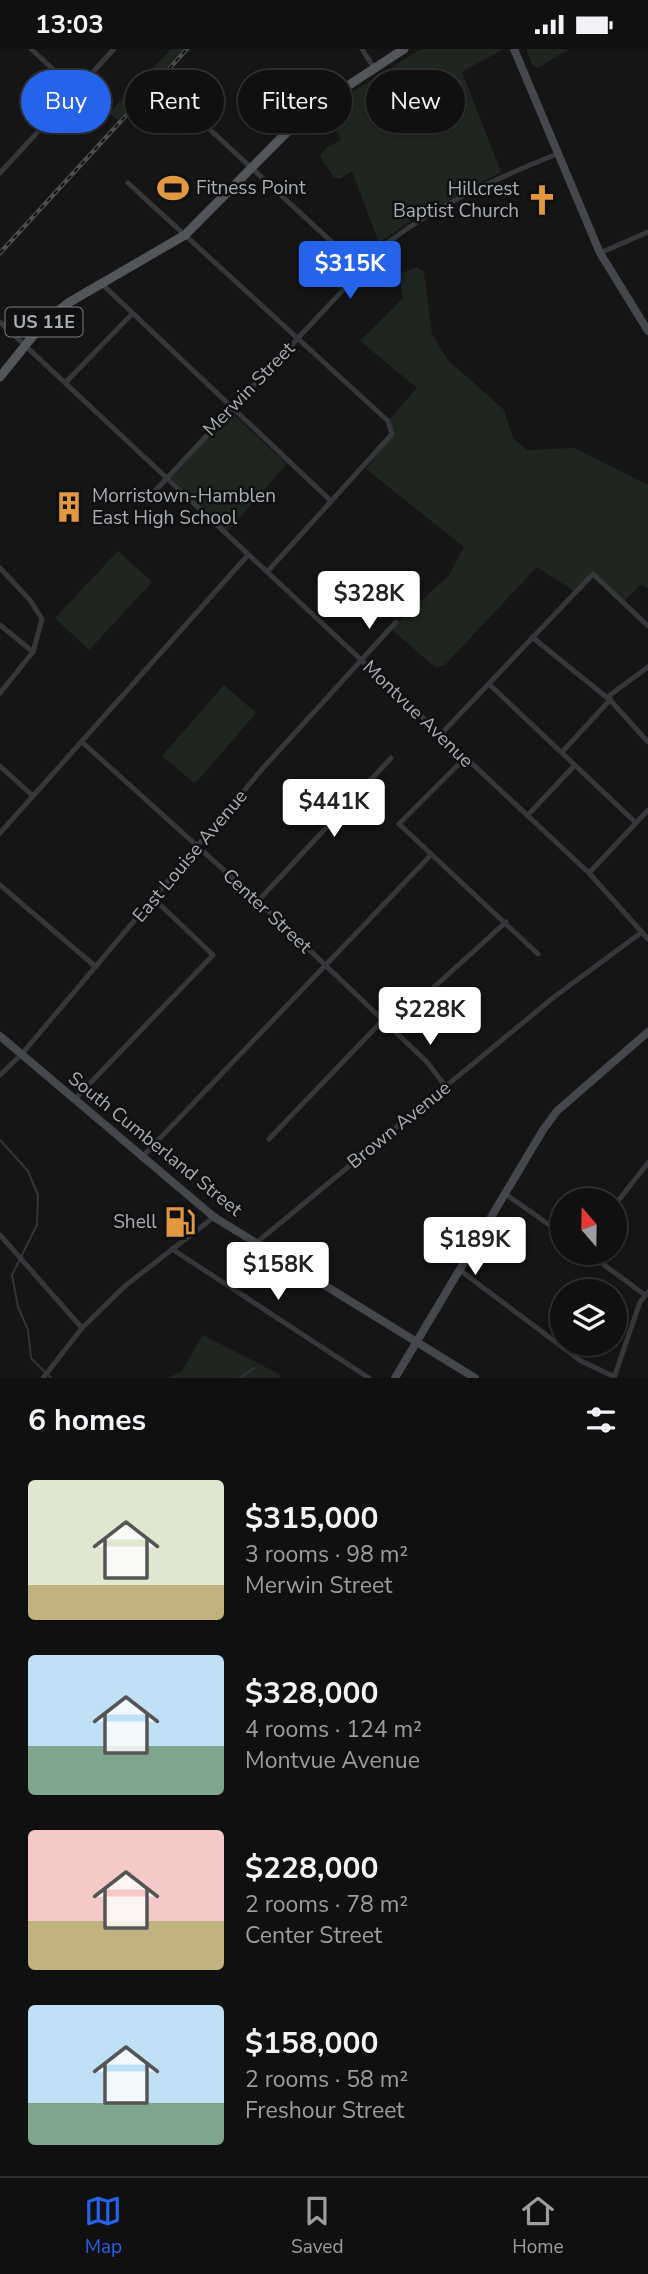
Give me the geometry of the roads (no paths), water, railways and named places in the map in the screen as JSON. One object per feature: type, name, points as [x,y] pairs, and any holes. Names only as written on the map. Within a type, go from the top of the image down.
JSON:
[{"type":"main road","name":"US 11E","points":[[0,377],[24,343],[68,303],[185,235],[317,106],[404,49]]},
{"type":"street","points":[[31,49],[54,70]]},
{"type":"street","points":[[95,70],[114,49]]},
{"type":"street","points":[[362,49],[374,68]]},
{"type":"street","points":[[514,49],[600,253],[648,331]]},
{"type":"street","points":[[0,173],[37,133]]},
{"type":"street","points":[[215,133],[362,269]]},
{"type":"street","name":"Merwin Street","points":[[153,492],[362,269],[411,225],[503,176],[557,154]]},
{"type":"street","points":[[128,183],[388,421],[392,434],[267,572]]},
{"type":"street","points":[[600,253],[648,232]]},
{"type":"street","points":[[103,285],[331,501]]},
{"type":"street","points":[[66,382],[132,314]]},
{"type":"street","name":"Montvue Avenue","points":[[0,322],[361,658],[464,759],[589,873],[648,939]]},
{"type":"street","points":[[0,833],[248,555]]},
{"type":"street","points":[[0,568],[33,604],[42,619],[33,652],[0,693]]},
{"type":"street","points":[[440,734],[593,574],[648,626]]},
{"type":"street","name":"East Louise Avenue","points":[[0,1075],[21,1055],[361,658],[396,622]]},
{"type":"street","points":[[0,625],[33,652]]},
{"type":"street","points":[[531,638],[610,700],[648,742]]},
{"type":"street","points":[[562,752],[610,700],[610,695],[648,667]]},
{"type":"street","points":[[489,684],[634,821]]},
{"type":"street","name":"Center Street","points":[[82,742],[258,901],[428,1062],[446,1087]]},
{"type":"street","points":[[258,901],[391,758]]},
{"type":"street","points":[[464,759],[399,824],[430,856],[446,866],[538,954]]},
{"type":"street","points":[[0,766],[33,796]]},
{"type":"street","points":[[528,815],[574,766]]},
{"type":"street","points":[[589,873],[634,821],[648,810]]},
{"type":"street","points":[[141,1158],[430,856]]},
{"type":"street","points":[[0,885],[96,967]]},
{"type":"street","points":[[74,1100],[214,955],[154,899]]},
{"type":"street","points":[[390,1027],[506,922]]},
{"type":"street","name":"Brown Avenue","points":[[256,1243],[554,997],[642,932]]},
{"type":"street","points":[[269,1139],[383,1020]]},
{"type":"street","points":[[395,1378],[557,1111],[648,1032]]},
{"type":"street","name":"South Cumberland Street","points":[[0,1036],[214,1217],[475,1378]]},
{"type":"street","points":[[627,1190],[648,1163]]},
{"type":"street","points":[[506,1195],[550,1226]]},
{"type":"street","points":[[43,1378],[82,1328],[125,1286],[214,1217]]},
{"type":"street","points":[[0,1235],[82,1328]]},
{"type":"street","points":[[172,1249],[369,1378]]},
{"type":"street","points":[[461,1271],[581,1361],[614,1378],[647,1293],[606,1265]]},
{"type":"waterway","points":[[0,1140],[28,1171],[38,1195],[37,1225],[12,1275],[18,1307],[28,1330],[31,1358],[51,1378]]},
{"type":"waterway","points":[[240,1378],[254,1368]]},
{"type":"railway","points":[[0,253],[187,49]]},
{"type":"place","name":"Fitness Point","points":[[173,188]]},
{"type":"place","name":"Hillcrest Baptist Church","points":[[542,200]]},
{"type":"place","name":"Morristown-Hamblen East High School","points":[[69,507]]},
{"type":"place","name":"Shell","points":[[180,1222]]}]
